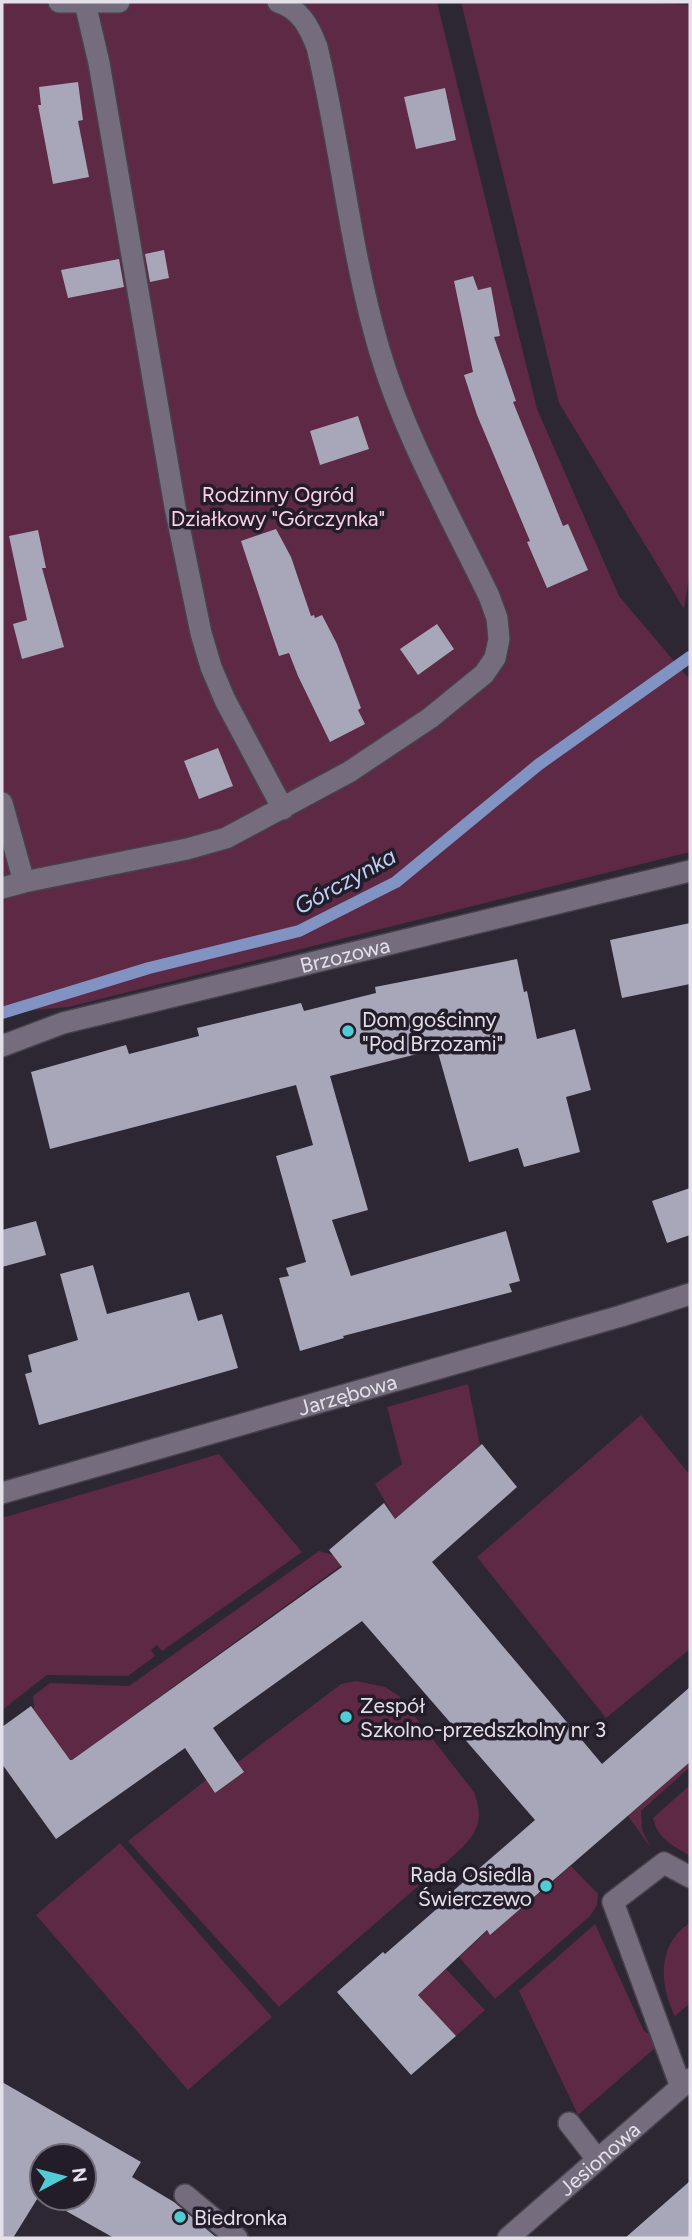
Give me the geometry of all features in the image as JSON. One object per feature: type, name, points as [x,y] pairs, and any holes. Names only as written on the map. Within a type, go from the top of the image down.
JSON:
[{"type":"street","points":[[59,2],[119,2]]},
{"type":"street","points":[[2,888],[187,849],[226,838],[349,772],[463,693],[484,674],[495,657],[499,639],[489,596],[403,419],[379,349],[356,256],[317,47],[303,18],[291,6],[278,2]]},
{"type":"street","points":[[85,3],[99,63],[175,507],[201,633],[225,700],[283,809]]},
{"type":"street","points":[[2,803],[24,882]]},
{"type":"street","name":"Brzozowa","points":[[2,1046],[63,1023],[690,871]]},
{"type":"street","name":"Jarzębowa","points":[[2,1493],[621,1317],[690,1294]]},
{"type":"street","points":[[686,2083],[613,1902],[664,1863],[690,1877]]},
{"type":"street","name":"Jesionowa","points":[[508,2238],[686,2083]]},
{"type":"street","points":[[569,2123],[597,2159]]},
{"type":"street","points":[[185,2195],[237,2238]]},
{"type":"green space","name":"Rodzinny Ogród Działkowy \"Górczynka\"","points":[[2,2],[437,2],[537,409],[619,596],[690,680],[690,852],[68,1007],[2,1013]]},
{"type":"green space","points":[[461,2],[637,2],[690,5],[690,571],[684,609],[559,403]]},
{"type":"green space","points":[[468,1384],[480,1445],[395,1519],[375,1484],[402,1464],[387,1407]]},
{"type":"green space","points":[[641,1415],[690,1475],[690,1649],[606,1718],[477,1557]]},
{"type":"green space","points":[[219,1454],[302,1552],[162,1651],[157,1645],[151,1650],[155,1656],[128,1676],[47,1675],[2,1710],[2,1518]]},
{"type":"green space","points":[[319,1551],[333,1555],[342,1565],[72,1760],[33,1709],[33,1696],[50,1683],[129,1686]]},
{"type":"green space","points":[[356,1681],[385,1687],[399,1696],[474,1792],[478,1822],[473,1835],[462,1848],[279,2007],[128,1841],[206,1780],[215,1793],[243,1773],[237,1763],[341,1684]]},
{"type":"green space","points":[[690,1762],[690,1767],[641,1811],[642,1830],[651,1848],[628,1816]]},
{"type":"green space","points":[[690,1785],[690,1856],[662,1837],[653,1818]]},
{"type":"green space","points":[[120,1843],[272,2017],[188,2090],[36,1915]]},
{"type":"green space","points":[[571,1866],[598,1894],[597,1905],[590,1916],[495,1999],[459,1957],[487,1931],[493,1935],[492,1933]]},
{"type":"green space","points":[[690,1923],[690,2003],[675,2016],[666,1992],[664,1966],[671,1942]]},
{"type":"green space","points":[[595,1924],[644,2031],[652,2036],[656,2047],[578,2115],[519,1991]]},
{"type":"green space","points":[[446,1969],[485,2010],[456,2036],[418,1995]]},
{"type":"building","points":[[78,82],[83,120],[78,121],[89,177],[53,184],[38,105],[41,105],[39,87]]},
{"type":"building","points":[[445,88],[456,140],[416,149],[404,97]]},
{"type":"building","points":[[164,250],[169,278],[150,282],[145,254]]},
{"type":"building","points":[[119,259],[124,287],[68,298],[61,270]]},
{"type":"building","points":[[473,276],[478,290],[491,287],[500,336],[494,337],[516,401],[513,402],[563,526],[568,524],[588,570],[547,588],[477,415],[464,375],[473,372],[454,281]]},
{"type":"building","points":[[358,416],[369,449],[320,465],[310,431]]},
{"type":"building","points":[[276,529],[291,557],[311,616],[314,615],[315,618],[322,615],[337,644],[361,708],[358,710],[365,724],[330,742],[289,653],[279,656],[241,541]]},
{"type":"building","points":[[38,530],[46,568],[42,568],[64,647],[22,659],[13,624],[27,620],[9,536]]},
{"type":"building","points":[[437,624],[454,649],[418,675],[400,649]]},
{"type":"building","points":[[218,748],[233,786],[199,799],[184,761]]},
{"type":"building","points":[[690,923],[690,984],[622,998],[610,940]]},
{"type":"building","points":[[517,959],[537,1039],[575,1029],[591,1090],[566,1097],[580,1152],[524,1167],[518,1148],[469,1162],[437,1049],[330,1076],[368,1210],[332,1220],[351,1276],[506,1231],[520,1281],[509,1284],[512,1292],[343,1336],[344,1338],[300,1351],[279,1278],[289,1276],[286,1268],[306,1262],[276,1156],[313,1145],[296,1085],[50,1149],[31,1072],[126,1045],[129,1054],[199,1036],[197,1028],[301,1003],[304,1011],[376,993],[375,987]]},
{"type":"building","points":[[690,1188],[690,1235],[667,1243],[652,1201]]},
{"type":"building","points":[[36,1221],[46,1255],[2,1267],[2,1230]]},
{"type":"building","points":[[93,1265],[107,1314],[189,1292],[198,1321],[222,1314],[238,1368],[39,1425],[25,1374],[32,1372],[28,1355],[78,1340],[60,1274]]},
{"type":"building","points":[[482,1444],[517,1487],[432,1562],[602,1764],[690,1687],[690,1762],[490,1935],[487,1930],[418,1995],[456,2036],[411,2075],[337,1992],[383,1952],[385,1954],[535,1820],[362,1621],[213,1728],[244,1772],[215,1793],[185,1748],[56,1839],[2,1764],[2,1727],[31,1706],[72,1760],[342,1567],[329,1550],[384,1503],[395,1519]]},
{"type":"building","points":[[2,2082],[141,2162],[132,2177],[174,2202],[217,2238],[114,2238],[68,2212],[98,2212],[98,2142],[28,2142],[29,2212],[13,2238],[2,2238]]},
{"type":"building","points":[[690,2181],[690,2238],[625,2238]]},
{"type":"waterway","name":"Górczynka","points":[[2,1013],[149,968],[299,931],[396,882],[538,765],[690,657]]},
{"type":"place","name":"Dom gościnny \"Pod Brzozami\"","points":[[348,1031]]},
{"type":"place","name":"Zespół Szkolno-przedszkolny nr 3","points":[[346,1717]]},
{"type":"place","name":"Rada Osiedla Świerczewo","points":[[546,1886]]},
{"type":"place","name":"Biedronka","points":[[180,2217]]}]
